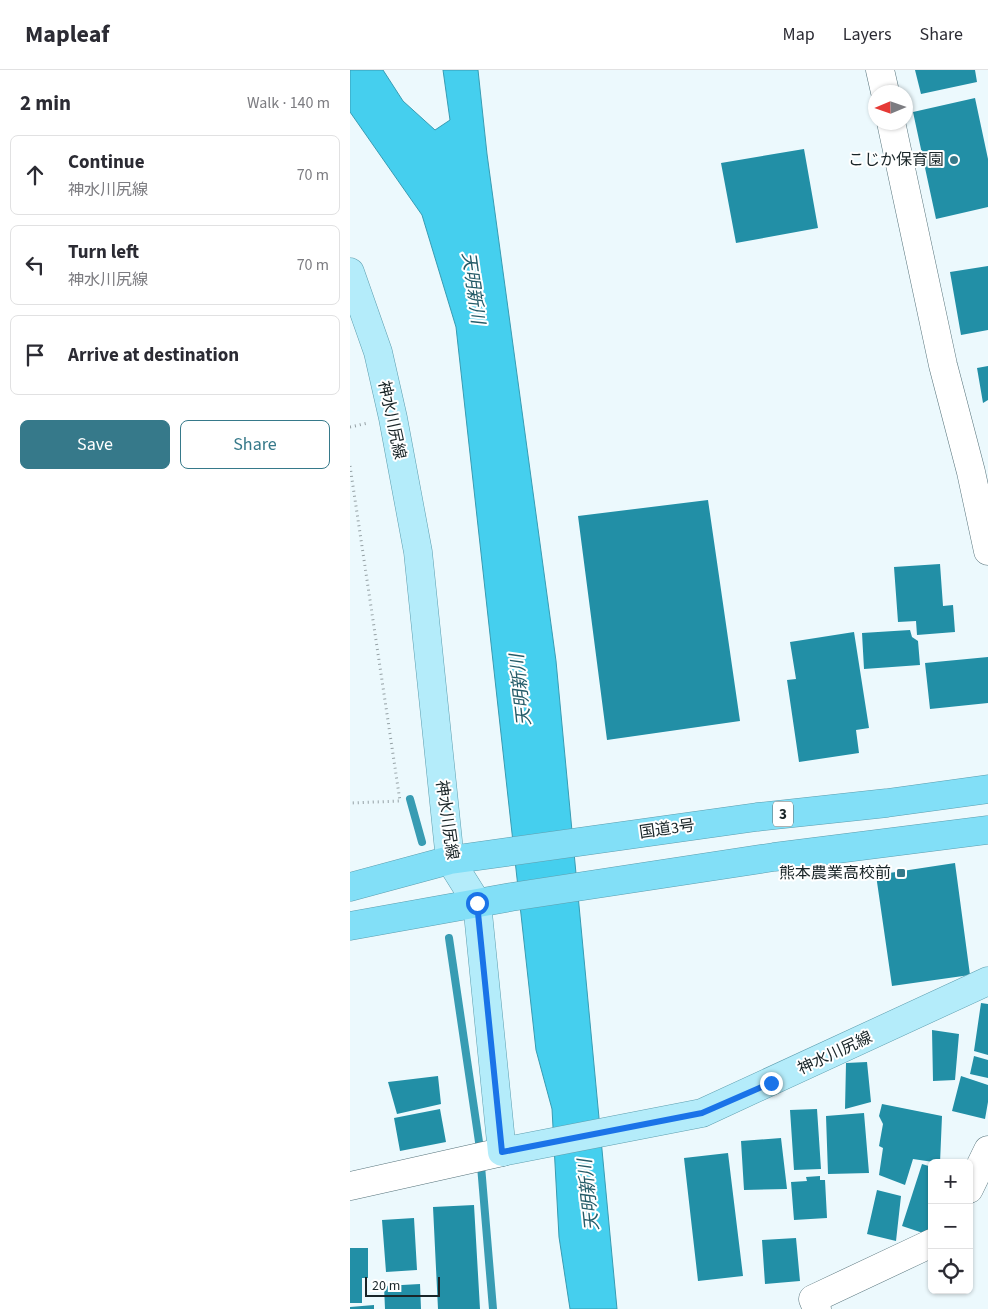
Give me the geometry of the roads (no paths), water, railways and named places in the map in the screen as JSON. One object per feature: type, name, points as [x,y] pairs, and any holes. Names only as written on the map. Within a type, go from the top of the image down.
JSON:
[{"type":"highway","name":"国道3号","points":[[350,887],[450,860],[756,817],[887,803],[988,789]]},
{"type":"highway","points":[[350,926],[511,897],[774,857],[988,830]]},
{"type":"main road","name":"神水川尻線","points":[[350,272],[378,352],[393,418],[418,552],[450,860],[477,903],[502,1152],[702,1113],[988,981]]},
{"type":"street","points":[[880,70],[883,85]]},
{"type":"street","points":[[893,130],[943,365],[971,472],[988,551]]},
{"type":"street","points":[[973,1182],[988,1150]]},
{"type":"street","points":[[350,1186],[502,1152]]},
{"type":"street","points":[[817,1309],[813,1299],[928,1245]]},
{"type":"water","name":"天明新川","points":[[350,70],[383,70],[403,101],[435,130],[450,120],[443,70],[478,70],[487,154],[556,661],[617,1309],[570,1309],[559,1237],[552,1109],[536,1050],[456,327],[422,215],[350,112]]},
{"type":"waterway","points":[[410,799],[422,842]]},
{"type":"waterway","points":[[449,938],[479,1142],[493,1309]]},
{"type":"place","name":"こじか保育園","points":[[954,160]]},
{"type":"place","name":"熊本農業高校前","points":[[901,873]]}]
